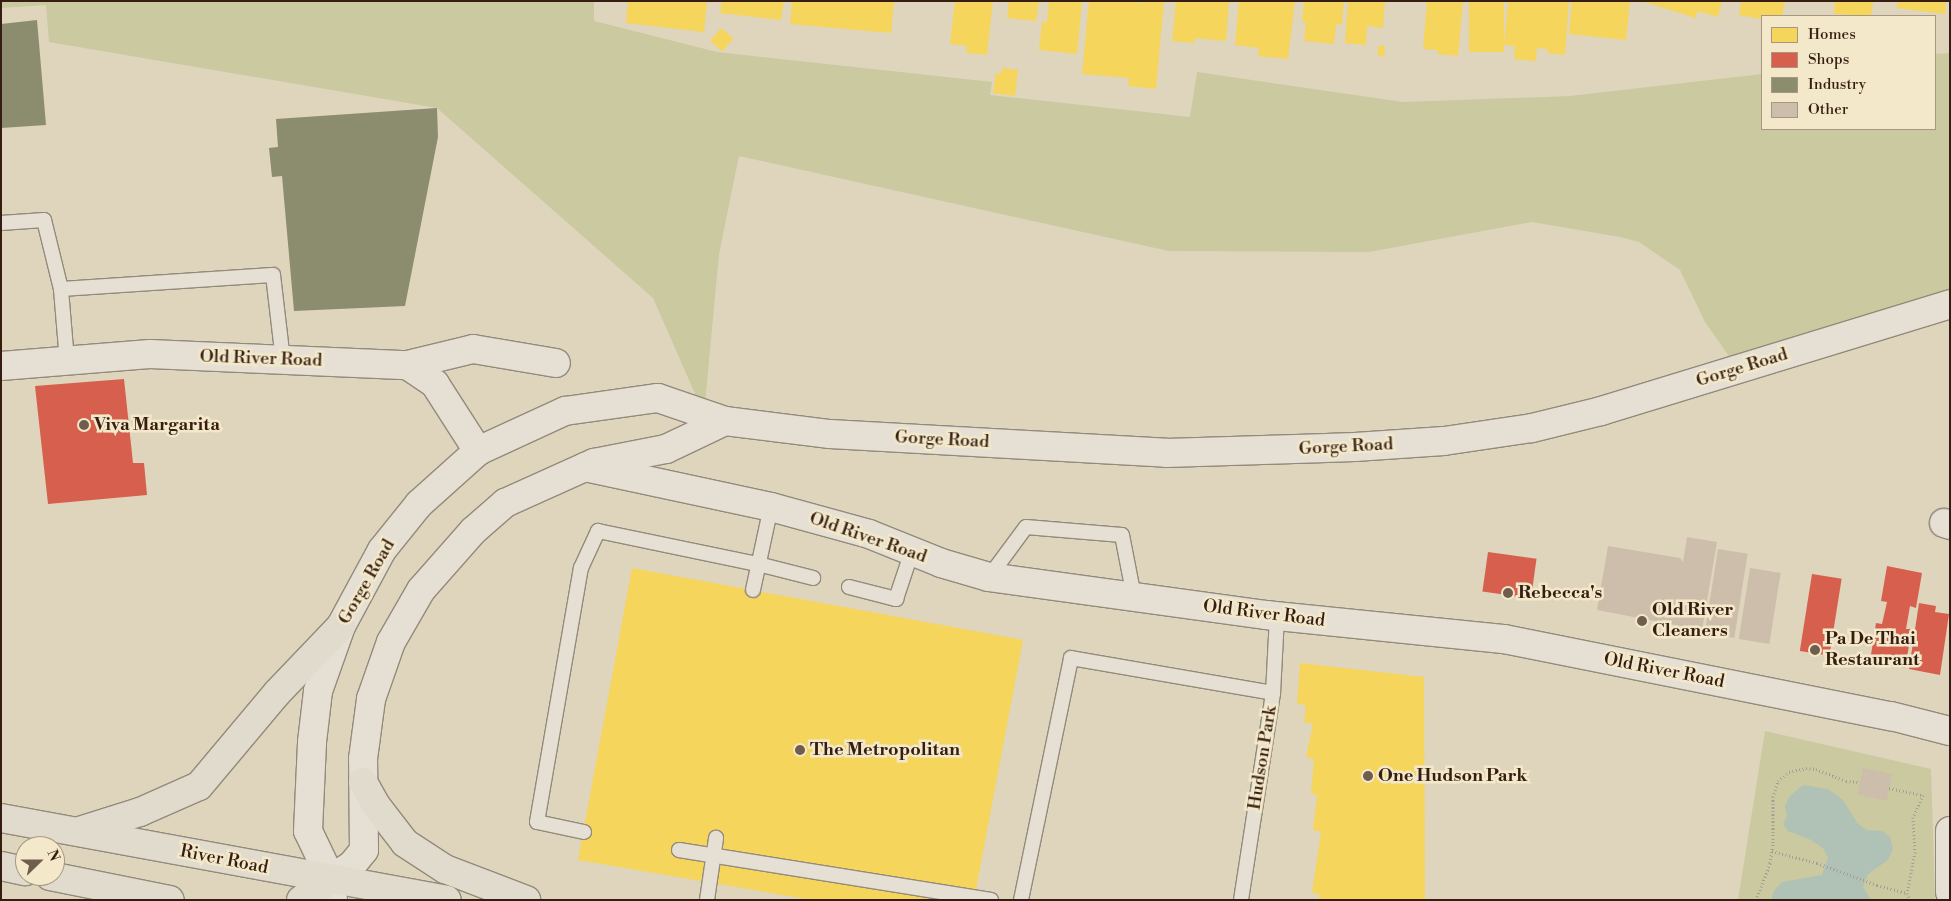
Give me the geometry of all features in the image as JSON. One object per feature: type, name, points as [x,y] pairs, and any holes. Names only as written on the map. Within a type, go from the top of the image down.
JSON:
[{"type":"main road","name":"Gorge Road","points":[[332,889],[308,831],[312,742],[318,691],[341,626],[382,550],[419,504],[478,451],[565,411],[658,398],[725,421],[830,434],[1166,453],[1355,447],[1444,441],[1532,428],[1601,411],[1950,304]]},
{"type":"main road","name":"Old River Road","points":[[1,366],[150,354],[407,365],[473,349],[556,362]]},
{"type":"main road","points":[[407,365],[435,384],[478,451]]},
{"type":"main road","points":[[301,900],[332,889],[364,850],[363,759],[371,699],[391,642],[421,590],[473,531],[505,503],[594,463],[666,449],[725,421]]},
{"type":"main road","name":"Old River Road","points":[[585,467],[771,507],[868,534],[940,563],[990,577],[1272,616],[1504,639],[1881,714],[1950,731]]},
{"type":"main road","points":[[75,832],[140,812],[198,786],[277,693],[341,626]]},
{"type":"main road","points":[[363,782],[375,804],[404,843],[445,869],[526,900]]},
{"type":"main road","name":"River Road","points":[[1,818],[75,832],[332,889],[446,900]]},
{"type":"main road","points":[[1950,831],[1950,892]]},
{"type":"main road","points":[[1,866],[15,869]]},
{"type":"main road","points":[[65,879],[170,900]]},
{"type":"lane","points":[[1,223],[44,220],[61,289],[67,361]]},
{"type":"lane","points":[[61,289],[272,275],[283,360]]},
{"type":"lane","points":[[753,590],[771,507]]},
{"type":"lane","points":[[990,577],[1026,527],[1122,535],[1134,597]]},
{"type":"lane","points":[[584,832],[537,822],[581,568],[598,531],[758,564],[813,578]]},
{"type":"lane","points":[[849,587],[896,599],[912,551]]},
{"type":"lane","name":"Hudson Park","points":[[1241,900],[1273,693],[1272,616]]},
{"type":"lane","points":[[1021,900],[1071,658],[1273,693]]},
{"type":"lane","points":[[707,900],[716,838]]},
{"type":"lane","points":[[678,850],[991,900]]},
{"type":"path","points":[[1756,900],[1770,863],[1773,797],[1778,781],[1789,772],[1806,768],[1816,769],[1846,781],[1860,782]]},
{"type":"path","points":[[1889,788],[1923,794],[1913,817],[1915,852],[1907,893],[1910,900]]},
{"type":"path","points":[[1772,850],[1817,862],[1877,885],[1907,893]]},
{"type":"green space","points":[[1,1],[594,1],[594,21],[717,52],[992,82],[990,95],[1190,117],[1197,72],[1403,102],[1570,96],[1761,74],[1761,130],[1936,130],[1936,54],[1950,53],[1950,304],[1738,369],[1705,322],[1680,270],[1639,242],[1620,237],[1532,222],[1369,252],[1169,251],[739,156],[719,254],[704,414],[653,298],[437,108],[49,42],[46,5],[1,8]]},
{"type":"green space","points":[[1765,731],[1931,769],[1935,900],[1738,900]]},
{"type":"shaded area","points":[[1803,785],[1828,789],[1843,800],[1858,824],[1867,830],[1882,831],[1890,837],[1893,849],[1888,860],[1868,874],[1863,887],[1871,900],[1771,900],[1774,891],[1782,882],[1822,875],[1828,858],[1823,848],[1811,840],[1788,831],[1783,824],[1787,816],[1785,806],[1790,796]]},
{"type":"building: Homes","points":[[628,1],[707,1],[704,32],[626,23]]},
{"type":"building: Homes","points":[[722,1],[784,1],[781,20],[720,13]]},
{"type":"building: Homes","points":[[792,1],[894,1],[891,33],[790,24]]},
{"type":"building: Homes","points":[[955,1],[993,1],[987,55],[966,53],[967,46],[950,44]]},
{"type":"building: Homes","points":[[1009,1],[1039,1],[1036,21],[1007,18]]},
{"type":"building: Homes","points":[[1049,1],[1082,1],[1077,54],[1039,50],[1042,22],[1047,22]]},
{"type":"building: Homes","points":[[1089,1],[1132,1],[1141,4],[1141,1],[1164,1],[1156,89],[1128,86],[1129,78],[1082,74]]},
{"type":"building: Homes","points":[[1176,1],[1229,1],[1226,41],[1195,38],[1194,43],[1172,41]]},
{"type":"building: Homes","points":[[1239,1],[1295,1],[1288,59],[1258,56],[1259,48],[1235,45]]},
{"type":"building: Homes","points":[[1304,1],[1344,1],[1342,25],[1336,24],[1334,44],[1304,41],[1306,22],[1302,22]]},
{"type":"building: Homes","points":[[1348,1],[1385,1],[1383,28],[1367,26],[1366,45],[1345,43]]},
{"type":"building: Homes","points":[[1427,1],[1463,1],[1458,56],[1437,54],[1438,50],[1423,49]]},
{"type":"building: Homes","points":[[1469,1],[1504,1],[1504,52],[1469,52]]},
{"type":"building: Homes","points":[[1508,1],[1569,1],[1565,55],[1547,53],[1548,49],[1537,48],[1536,61],[1514,59],[1515,46],[1504,45]]},
{"type":"building: Homes","points":[[1572,1],[1630,1],[1626,40],[1569,34]]},
{"type":"building: Homes","points":[[1641,1],[1722,1],[1718,17],[1697,11],[1696,18]]},
{"type":"building: Homes","points":[[1741,1],[1785,1],[1782,15],[1761,15],[1761,19],[1739,15]]},
{"type":"building: Homes","points":[[1835,1],[1873,1],[1871,15],[1834,14]]},
{"type":"building: Homes","points":[[1898,1],[1946,1],[1945,14],[1897,8]]},
{"type":"building: Homes","points":[[721,28],[733,38],[722,51],[710,41]]},
{"type":"building: Homes","points":[[1378,46],[1385,46],[1384,57],[1378,56]]},
{"type":"building: Homes","points":[[1002,68],[1018,70],[1015,96],[993,93],[996,73],[1001,74]]},
{"type":"building: Homes","name":"The Metropolitan","points":[[632,568],[1023,640],[974,900],[812,900],[578,860]]},
{"type":"building: Homes","name":"One Hudson Park","points":[[1300,663],[1424,677],[1425,900],[1319,900],[1319,894],[1312,893],[1321,832],[1313,830],[1317,795],[1311,793],[1314,759],[1306,757],[1313,724],[1304,722],[1306,706],[1297,703]]},
{"type":"building: Shops","name":"Viva Margarita","points":[[124,379],[133,463],[144,463],[147,495],[48,504],[35,386]]},
{"type":"building: Shops","points":[[1488,552],[1537,559],[1531,598],[1482,592]]},
{"type":"building: Shops","points":[[1887,566],[1922,573],[1916,608],[1910,606],[1906,629],[1912,629],[1905,668],[1870,661],[1876,623],[1882,624],[1887,602],[1881,601]]},
{"type":"building: Shops","points":[[1812,574],[1842,579],[1829,656],[1800,651]]},
{"type":"building: Shops","points":[[1919,603],[1936,606],[1935,612],[1949,614],[1940,675],[1909,669]]},
{"type":"building: Industry","points":[[37,20],[46,125],[1,128],[1,24]]},
{"type":"building: Industry","points":[[437,108],[438,137],[405,306],[294,311],[282,176],[272,177],[269,148],[278,147],[276,119]]},
{"type":"building: Other","points":[[1687,537],[1717,542],[1702,630],[1597,610],[1608,546],[1680,558],[1683,562]]},
{"type":"building: Other","points":[[1718,549],[1748,554],[1734,638],[1705,633]]},
{"type":"building: Other","points":[[1750,568],[1781,573],[1769,644],[1739,639]]},
{"type":"building: Other","points":[[1863,768],[1892,774],[1887,801],[1857,794]]},
{"type":"place","name":"Viva Margarita","points":[[84,425]]},
{"type":"place","name":"Rebecca's","points":[[1508,593]]},
{"type":"place","name":"Old River Cleaners","points":[[1642,621]]},
{"type":"place","name":"Pa De Thai Restaurant","points":[[1815,650]]},
{"type":"place","name":"The Metropolitan","points":[[800,750]]},
{"type":"place","name":"One Hudson Park","points":[[1368,776]]}]
